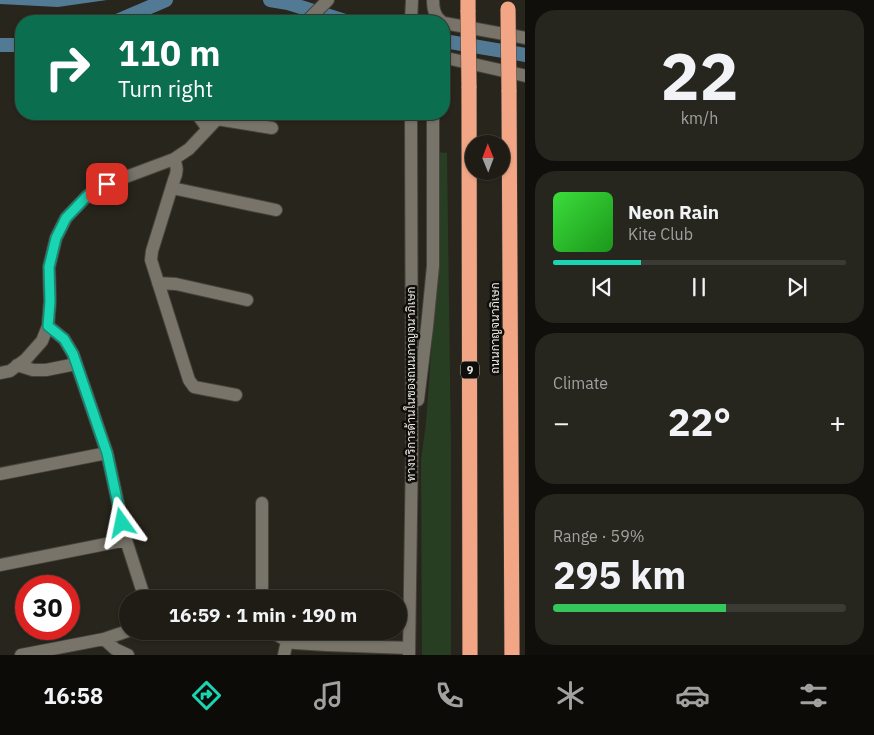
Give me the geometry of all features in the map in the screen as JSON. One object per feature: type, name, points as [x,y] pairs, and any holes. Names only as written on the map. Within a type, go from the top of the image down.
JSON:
[{"type":"highway","name":"ถนนกาญจนาภิเษก","points":[[508,5],[512,655]]},
{"type":"highway","name":"ถนนกาญจนาภิเษก","points":[[468,6],[470,655]]},
{"type":"street","points":[[313,15],[328,0]]},
{"type":"street","points":[[433,0],[436,15]]},
{"type":"street","points":[[411,15],[412,2]]},
{"type":"street","points":[[450,24],[525,38]]},
{"type":"street","points":[[450,59],[525,76]]},
{"type":"street","name":"ทางบริการด้านในของถนนกาญจนาภิเษก","points":[[409,651],[412,447],[411,120]]},
{"type":"street","points":[[412,447],[433,266],[433,120]]},
{"type":"street","points":[[0,373],[10,371],[26,359],[42,341],[48,326],[50,302],[49,267],[56,238],[66,218],[87,196],[107,184],[174,159],[189,150],[216,121],[272,128]]},
{"type":"street","points":[[174,159],[177,174],[152,251],[151,260],[189,380],[194,387],[236,395]]},
{"type":"street","points":[[172,188],[276,210]]},
{"type":"street","points":[[158,283],[176,284],[247,300]]},
{"type":"street","points":[[48,326],[64,339],[73,354],[107,453],[126,540],[142,590]]},
{"type":"street","points":[[17,365],[33,370],[46,370],[76,364]]},
{"type":"street","points":[[0,474],[107,453]]},
{"type":"street","points":[[262,503],[262,590]]},
{"type":"street","points":[[0,565],[126,540]]},
{"type":"street","points":[[21,655],[104,639],[119,634]]},
{"type":"street","points":[[104,639],[128,655]]},
{"type":"street","points":[[284,655],[288,641],[409,651]]},
{"type":"green space","points":[[437,152],[447,153],[451,446],[451,655],[422,655],[421,460],[426,423],[435,301]]},
{"type":"water","points":[[0,0],[107,0],[58,7],[0,4]]},
{"type":"waterway","points":[[131,15],[166,0]]},
{"type":"waterway","points":[[270,0],[288,3],[326,15]]},
{"type":"waterway","points":[[450,42],[525,55]]},
{"type":"waterway","points":[[0,45],[15,45]]},
{"type":"route","points":[[107,184],[87,196],[66,218],[56,238],[49,267],[50,302],[48,326],[64,339],[73,354],[107,453],[122,523]]}]
